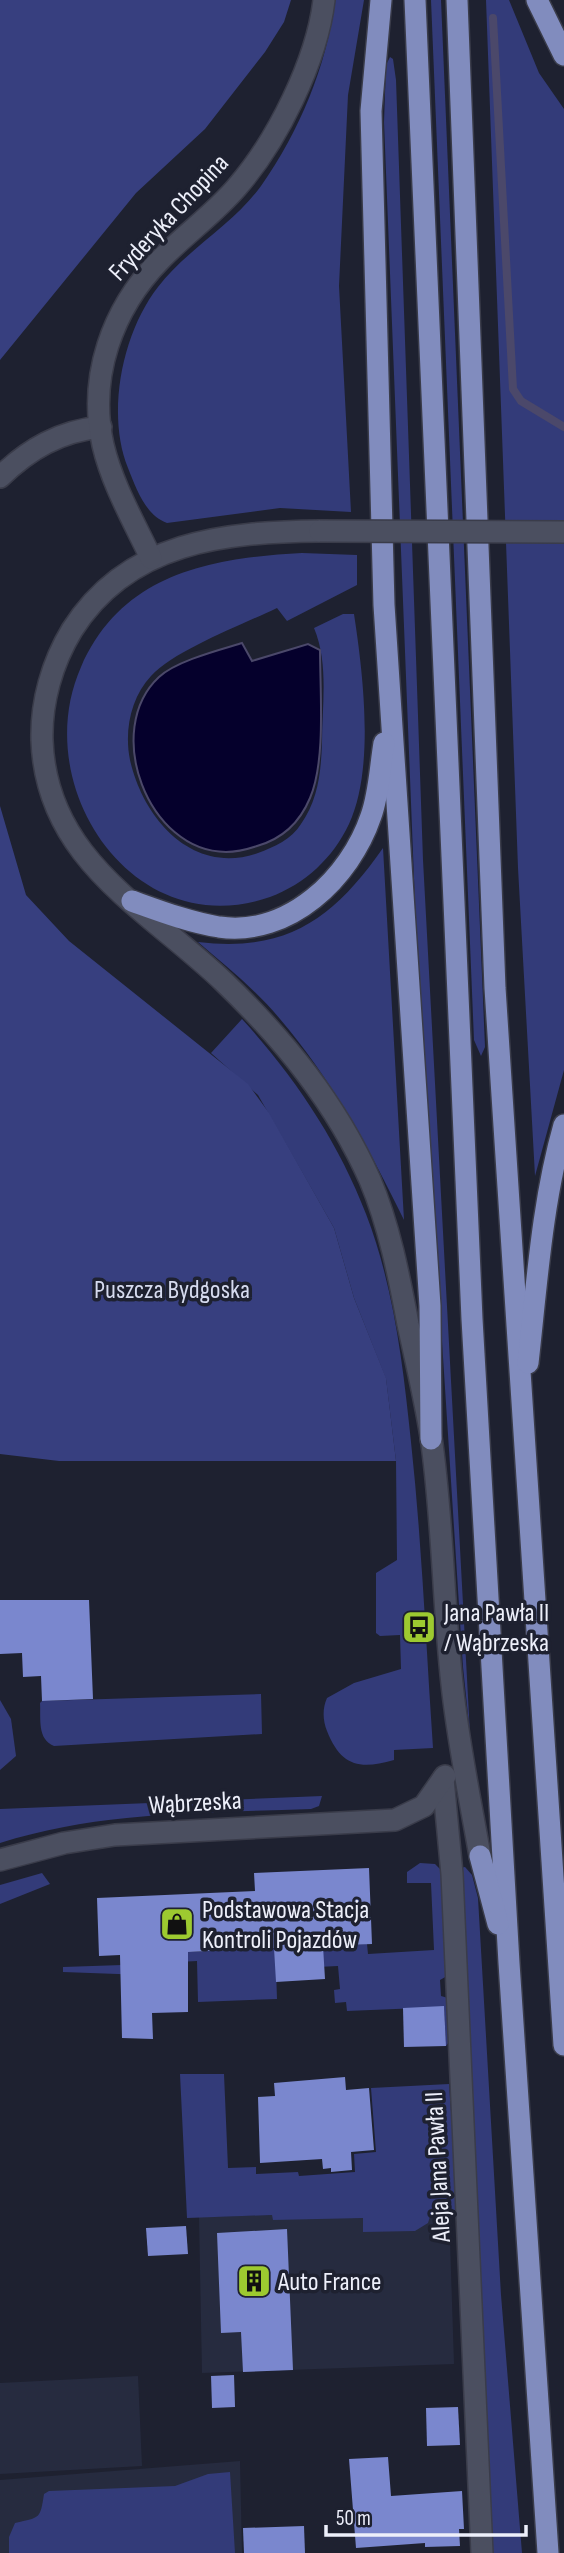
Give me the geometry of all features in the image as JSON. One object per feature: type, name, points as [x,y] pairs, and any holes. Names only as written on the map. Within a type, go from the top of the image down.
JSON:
[{"type":"main road","points":[[381,0],[371,111],[389,713],[399,812],[429,1293],[431,1440]]},
{"type":"main road","points":[[415,0],[467,1211],[509,1963],[548,2553]]},
{"type":"main road","points":[[457,0],[495,988],[564,2045]]},
{"type":"main road","points":[[537,0],[564,55]]},
{"type":"main road","points":[[132,901],[202,923],[243,927],[284,916],[321,894],[351,859],[373,813],[389,713]]},
{"type":"main road","points":[[522,1421],[552,1165],[564,1125]]},
{"type":"main road","points":[[480,1856],[509,1963]]},
{"type":"street","name":"Fryderyka Chopina","points":[[151,558],[111,470],[101,427],[99,403],[102,367],[123,306],[147,274],[223,203],[252,168],[298,83],[324,0]]},
{"type":"street","points":[[0,477],[37,447],[81,429],[101,427]]},
{"type":"street","points":[[480,1856],[452,1685],[431,1440],[392,1246],[370,1181],[337,1117],[299,1060],[223,981],[94,868],[70,838],[47,783],[42,729],[51,676],[80,618],[120,577],[151,558],[206,539],[267,532],[564,532]]},
{"type":"street","name":"Wąbrzeska","points":[[395,1820],[424,1806],[461,1750]]},
{"type":"street","name":"Aleja Jana Pawła II","points":[[443,1779],[448,1832],[482,2553]]},
{"type":"street","name":"Wąbrzeska","points":[[0,1860],[64,1843],[115,1835],[395,1820],[448,1832],[471,1846],[480,1856]]},
{"type":"shaded area","points":[[335,0],[364,0],[348,95],[339,286],[351,512],[280,508],[167,523],[153,514],[142,500],[121,447],[118,399],[127,350],[145,306],[158,287],[182,261],[250,200],[275,165],[299,121],[318,74]]},
{"type":"shaded area","points":[[431,0],[441,0],[485,1047],[481,1056],[474,1040]]},
{"type":"shaded area","points":[[486,0],[509,0],[539,73],[564,109],[564,1070],[535,1176],[518,868]]},
{"type":"shaded area","points":[[390,57],[393,59],[396,80],[423,860],[470,1734],[463,1667],[417,954],[384,122],[386,65]]},
{"type":"shaded area","points":[[268,555],[357,555],[357,585],[287,621],[277,608],[193,647],[162,666],[138,694],[129,726],[128,749],[146,802],[174,837],[192,849],[212,856],[234,858],[258,853],[282,842],[293,834],[307,815],[319,775],[323,670],[314,628],[343,614],[354,614],[365,720],[362,776],[349,824],[326,859],[306,877],[283,892],[221,906],[176,898],[136,877],[105,845],[82,805],[69,760],[68,713],[81,667],[99,635],[120,610],[145,591],[203,566]]},
{"type":"shaded area","points":[[242,643],[252,661],[308,644],[320,650],[320,746],[315,783],[306,807],[295,822],[266,843],[226,852],[198,847],[175,832],[155,811],[142,784],[135,756],[134,727],[142,700],[159,677],[187,661]]},
{"type":"shaded area","points":[[383,848],[404,1220],[348,1115],[299,1042],[261,998],[198,942],[258,942],[283,936],[306,925],[346,894]]},
{"type":"shaded area","points":[[242,1019],[297,1087],[342,1161],[376,1242],[396,1326],[415,1480],[433,1748],[394,1750],[394,1760],[371,1765],[353,1762],[338,1752],[326,1727],[324,1706],[327,1698],[354,1683],[401,1669],[400,1635],[380,1636],[376,1633],[376,1573],[397,1560],[396,1461],[386,1379],[354,1298],[334,1228],[258,1095],[211,1053]]},
{"type":"shaded area","points":[[261,1694],[262,1734],[54,1746],[42,1734],[42,1701]]},
{"type":"shaded area","points":[[0,1700],[11,1719],[16,1756],[0,1770]]},
{"type":"shaded area","points":[[322,1796],[319,1806],[311,1809],[115,1819],[0,1843],[0,1809]]},
{"type":"shaded area","points":[[420,1863],[435,1864],[444,1873],[447,1976],[440,1980],[441,1996],[448,1998],[449,2042],[446,2046],[444,2007],[347,2011],[346,2002],[335,2003],[334,1990],[340,1989],[338,1966],[276,1969],[277,1999],[198,2002],[197,1961],[160,1963],[145,1975],[63,1972],[63,1967],[122,1965],[122,1955],[367,1944],[368,1954],[434,1950],[431,1883],[407,1883],[407,1872]]},
{"type":"shaded area","points":[[465,1867],[472,1875],[478,1898],[501,2295],[522,2553],[491,2553],[460,1868]]},
{"type":"shaded area","points":[[42,1873],[50,1884],[0,1904],[0,1885]]},
{"type":"shaded area","points":[[180,2074],[224,2074],[228,2168],[256,2167],[256,2174],[298,2172],[299,2176],[355,2172],[354,2154],[376,2152],[371,2088],[449,2084],[458,2210],[432,2210],[428,2223],[415,2231],[363,2232],[363,2218],[273,2220],[272,2215],[187,2218]]},
{"type":"shaded area","points":[[449,2210],[454,2364],[202,2373],[199,2217]]},
{"type":"shaded area","points":[[138,2376],[142,2466],[0,2474],[0,2383]]},
{"type":"shaded area","points":[[240,2461],[242,2553],[0,2553],[0,2480]]},
{"type":"shaded area","points":[[230,2472],[235,2553],[9,2553],[9,2537],[15,2523],[38,2516],[44,2494],[49,2491],[175,2486],[208,2474]]},
{"type":"green space","points":[[0,0],[291,0],[284,22],[265,52],[205,129],[136,193],[0,360]]},
{"type":"green space","name":"Puszcza Bydgoska","points":[[0,806],[26,895],[69,941],[248,1084],[269,1113],[334,1228],[354,1298],[386,1378],[396,1461],[59,1461],[0,1454]]},
{"type":"building","points":[[0,1600],[89,1600],[93,1699],[42,1701],[41,1676],[23,1677],[22,1653],[0,1654]]},
{"type":"building","points":[[369,1868],[372,1944],[323,1946],[325,1979],[276,1982],[274,1948],[188,1952],[188,2012],[152,2013],[153,2039],[122,2038],[120,1955],[99,1956],[97,1898],[255,1891],[254,1873]]},
{"type":"building","points":[[444,2006],[446,2046],[404,2047],[403,2008]]},
{"type":"building","points":[[345,2077],[346,2090],[369,2088],[374,2150],[351,2152],[352,2170],[331,2172],[331,2168],[323,2169],[322,2159],[260,2163],[258,2097],[275,2096],[274,2083]]},
{"type":"building","points":[[186,2226],[188,2254],[148,2256],[146,2228]]},
{"type":"building","name":"Auto France","points":[[287,2229],[293,2370],[243,2372],[241,2332],[221,2333],[217,2233]]},
{"type":"building","points":[[234,2375],[235,2407],[212,2408],[211,2376]]},
{"type":"building","points":[[458,2407],[460,2445],[427,2446],[426,2408]]},
{"type":"building","points":[[388,2457],[391,2496],[462,2491],[464,2529],[459,2529],[460,2546],[425,2547],[425,2543],[356,2548],[349,2459]]},
{"type":"building","points":[[304,2526],[305,2553],[244,2553],[243,2528]]},
{"type":"waterway","points":[[493,18],[513,389],[521,401],[564,427]]},
{"type":"place","name":"Jana Pawła II / Wąbrzeska","points":[[419,1627]]},
{"type":"place","name":"Podstawowa Stacja Kontroli Pojazdów","points":[[177,1924]]},
{"type":"place","name":"Auto France","points":[[254,2281]]}]
